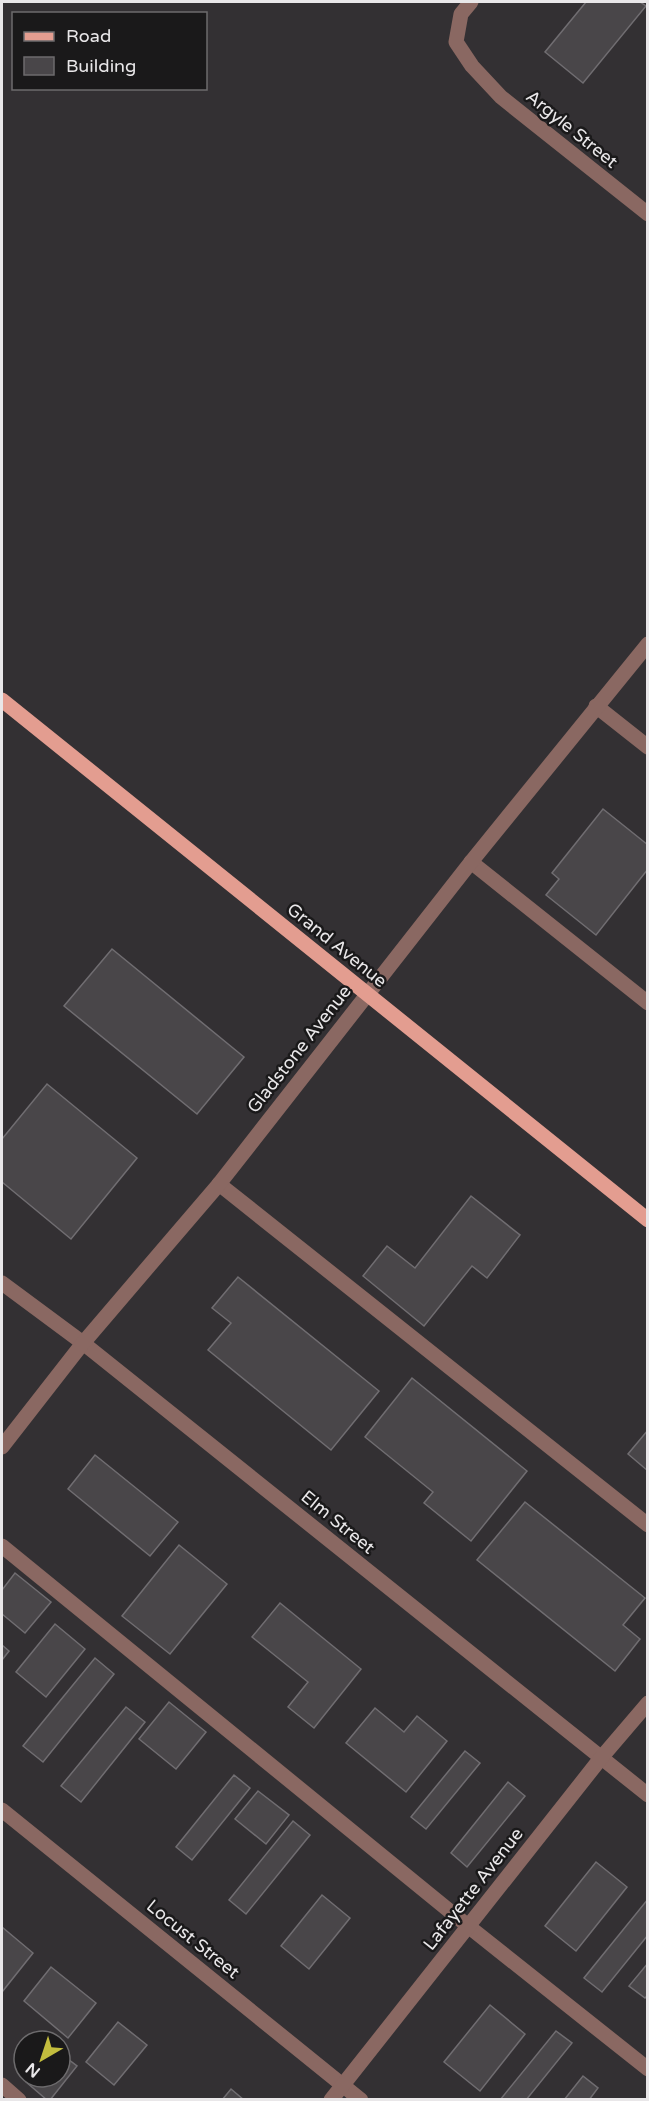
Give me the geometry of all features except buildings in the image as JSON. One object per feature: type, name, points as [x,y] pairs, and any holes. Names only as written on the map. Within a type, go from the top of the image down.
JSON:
[{"type":"main road","name":"Grand Avenue","points":[[2,700],[648,1220]]},
{"type":"street","name":"Argyle Street","points":[[471,2],[461,14],[456,42],[472,66],[501,97],[648,214]]},
{"type":"street","name":"Gladstone Avenue","points":[[2,1448],[83,1343],[219,1184],[366,994],[648,644]]},
{"type":"street","points":[[596,706],[648,747]]},
{"type":"street","points":[[471,862],[648,1003]]},
{"type":"street","points":[[219,1184],[648,1526]]},
{"type":"street","name":"Elm Street","points":[[2,1283],[83,1343],[648,1795]]},
{"type":"street","points":[[2,1546],[468,1926],[648,2069]]},
{"type":"street","name":"Lafayette Avenue","points":[[331,2100],[601,1758],[648,1703]]},
{"type":"street","name":"Locust Street","points":[[2,1810],[360,2100]]},
{"type":"street","points":[[2,2085],[19,2100]]}]
